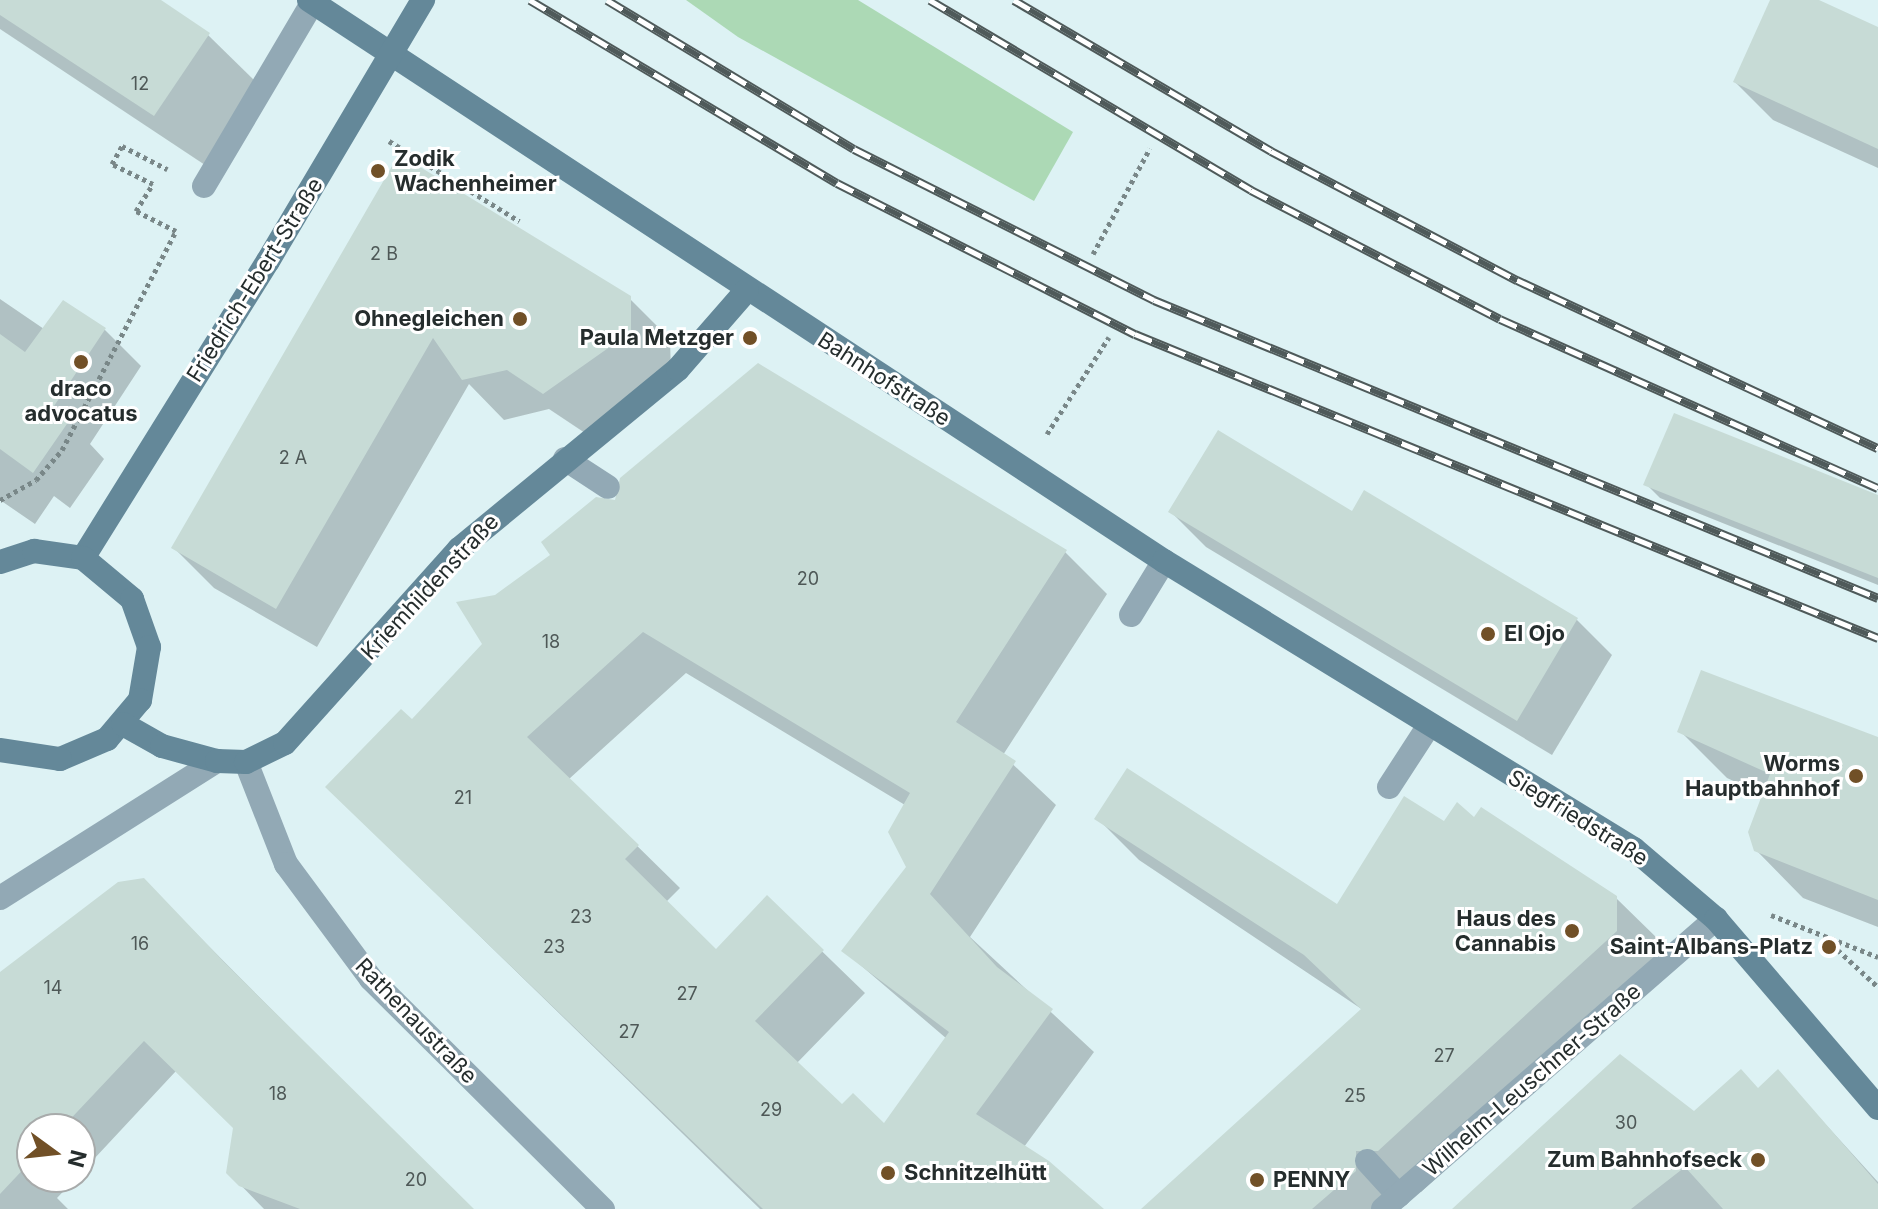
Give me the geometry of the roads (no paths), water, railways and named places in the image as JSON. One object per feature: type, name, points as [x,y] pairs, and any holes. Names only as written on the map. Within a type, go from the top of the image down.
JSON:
[{"type":"street","name":"Friedrich-Ebert-Straße","points":[[83,558],[268,261],[423,0]]},
{"type":"street","points":[[204,186],[311,1]]},
{"type":"street","name":"Bahnhofstraße","points":[[311,1],[1164,561],[1465,750]]},
{"type":"street","name":"Kriemhildenstraße","points":[[123,724],[162,746],[217,761],[246,762],[285,743],[459,549],[678,369],[747,290]]},
{"type":"street","points":[[565,459],[608,487]]},
{"type":"street","points":[[0,562],[34,551],[83,558],[118,581],[144,622],[147,676],[123,724],[86,752],[60,759],[2,756]]},
{"type":"street","points":[[1131,615],[1164,561]]},
{"type":"street","points":[[1389,787],[1428,727]]},
{"type":"street","name":"Siegfriedstraße","points":[[1465,750],[1634,849],[1716,919],[1878,1108]]},
{"type":"street","points":[[0,898],[217,761]]},
{"type":"street","name":"Rathenaustraße","points":[[246,762],[286,864],[371,979],[603,1209]]},
{"type":"street","name":"Wilhelm-Leuschner-Straße","points":[[1391,1202],[1716,919]]},
{"type":"street","points":[[1367,1161],[1391,1202]]},
{"type":"railway","points":[[530,0],[837,183],[1135,334],[1878,638]]},
{"type":"railway","points":[[607,0],[854,149],[1154,300],[1878,598]]},
{"type":"railway","points":[[930,0],[1251,190],[1500,319],[1878,488]]},
{"type":"railway","points":[[1014,0],[1271,151],[1517,280],[1878,448]]},
{"type":"place","name":"Zodik Wachenheimer","points":[[378,171]]},
{"type":"place","name":"Ohnegleichen","points":[[520,319]]},
{"type":"place","name":"Paula Metzger","points":[[750,338]]},
{"type":"place","name":"draco advocatus","points":[[81,362]]},
{"type":"place","name":"El Ojo","points":[[1488,634]]},
{"type":"place","name":"Worms Hauptbahnhof","points":[[1856,776]]},
{"type":"place","name":"Haus des Cannabis","points":[[1572,931]]},
{"type":"place","name":"Saint-Albans-Platz","points":[[1829,947]]},
{"type":"place","name":"Zum Bahnhofseck","points":[[1758,1160]]},
{"type":"place","name":"Schnitzelhütt","points":[[888,1173]]},
{"type":"place","name":"PENNY","points":[[1257,1180]]}]
